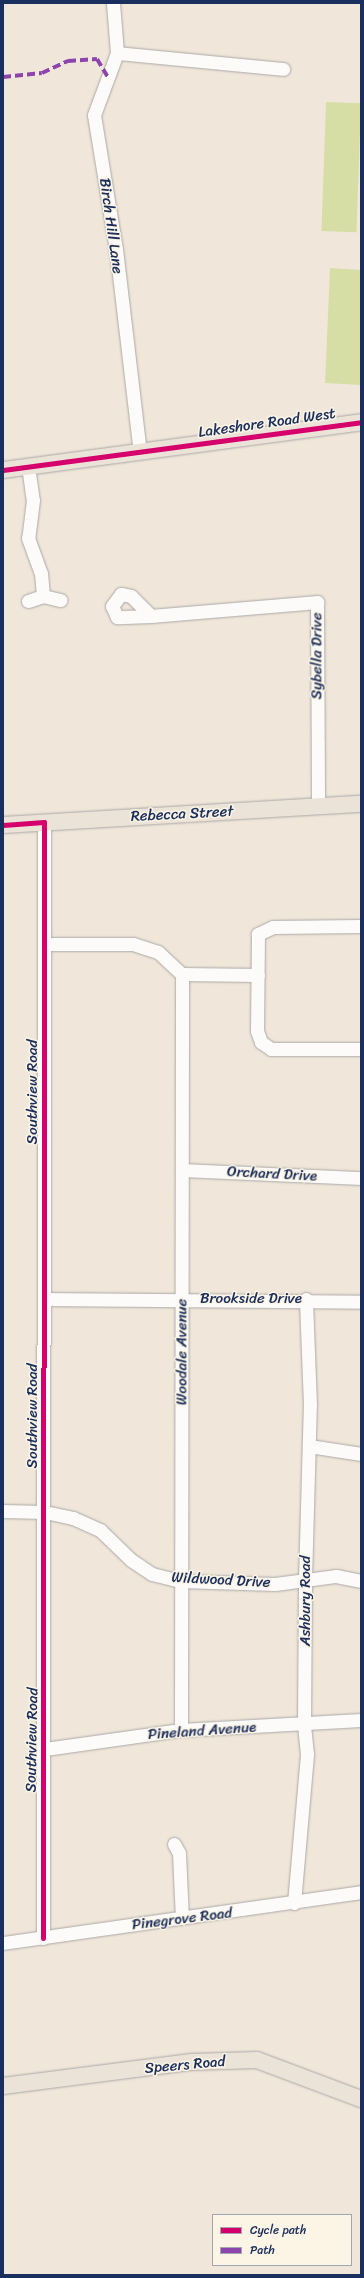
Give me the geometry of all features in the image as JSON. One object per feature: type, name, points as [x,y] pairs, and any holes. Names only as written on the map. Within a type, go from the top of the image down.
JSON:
[{"type":"main road","name":"Lakeshore Road West","points":[[3,470],[361,422]]},
{"type":"main road","name":"Rebecca Street","points":[[3,825],[361,804]]},
{"type":"main road","name":"Speers Road","points":[[3,2086],[191,2062],[257,2060],[361,2099]]},
{"type":"street","name":"Birch Hill Lane","points":[[113,3],[117,53],[94,115],[116,249],[140,452]]},
{"type":"street","points":[[117,53],[283,69]]},
{"type":"street","points":[[28,466],[33,507],[28,538],[41,573],[44,596]]},
{"type":"street","points":[[28,601],[44,596],[61,600]]},
{"type":"street","name":"Sybella Drive","points":[[151,616],[316,602],[318,806]]},
{"type":"street","name":"Southview Road","points":[[43,1938],[46,1299],[46,944],[44,822]]},
{"type":"street","points":[[361,926],[273,927],[258,934],[257,1031],[266,1046],[271,1049],[361,1049]]},
{"type":"street","points":[[46,944],[133,944],[158,952],[182,974],[258,975]]},
{"type":"street","name":"Woodale Avenue","points":[[181,1730],[180,1581],[183,1170],[182,974]]},
{"type":"street","name":"Orchard Drive","points":[[183,1170],[361,1178]]},
{"type":"street","name":"Brookside Drive","points":[[46,1299],[306,1299],[361,1302]]},
{"type":"street","name":"Ashbury Road","points":[[294,1903],[307,1754],[304,1725],[305,1580],[309,1446],[306,1299]]},
{"type":"street","points":[[309,1446],[361,1454]]},
{"type":"street","name":"Wildwood Drive","points":[[3,1511],[45,1512],[73,1518],[100,1530],[131,1560],[152,1574],[180,1581],[275,1584],[336,1576],[361,1581]]},
{"type":"street","name":"Pineland Avenue","points":[[44,1749],[181,1730],[304,1725],[361,1720]]},
{"type":"street","points":[[174,1844],[180,1854],[182,1918]]},
{"type":"street","name":"Pinegrove Road","points":[[3,1944],[294,1903],[361,1892]]},
{"type":"green space","points":[[326,102],[361,103],[356,232],[321,231]]},
{"type":"green space","points":[[330,268],[361,270],[361,385],[325,383]]},
{"type":"marked path","points":[[3,77],[42,73],[68,61],[97,59],[108,77]]},
{"type":"cycle path","points":[[3,470],[361,422]]},
{"type":"cycle path","points":[[3,825],[44,822],[43,1938]]}]
